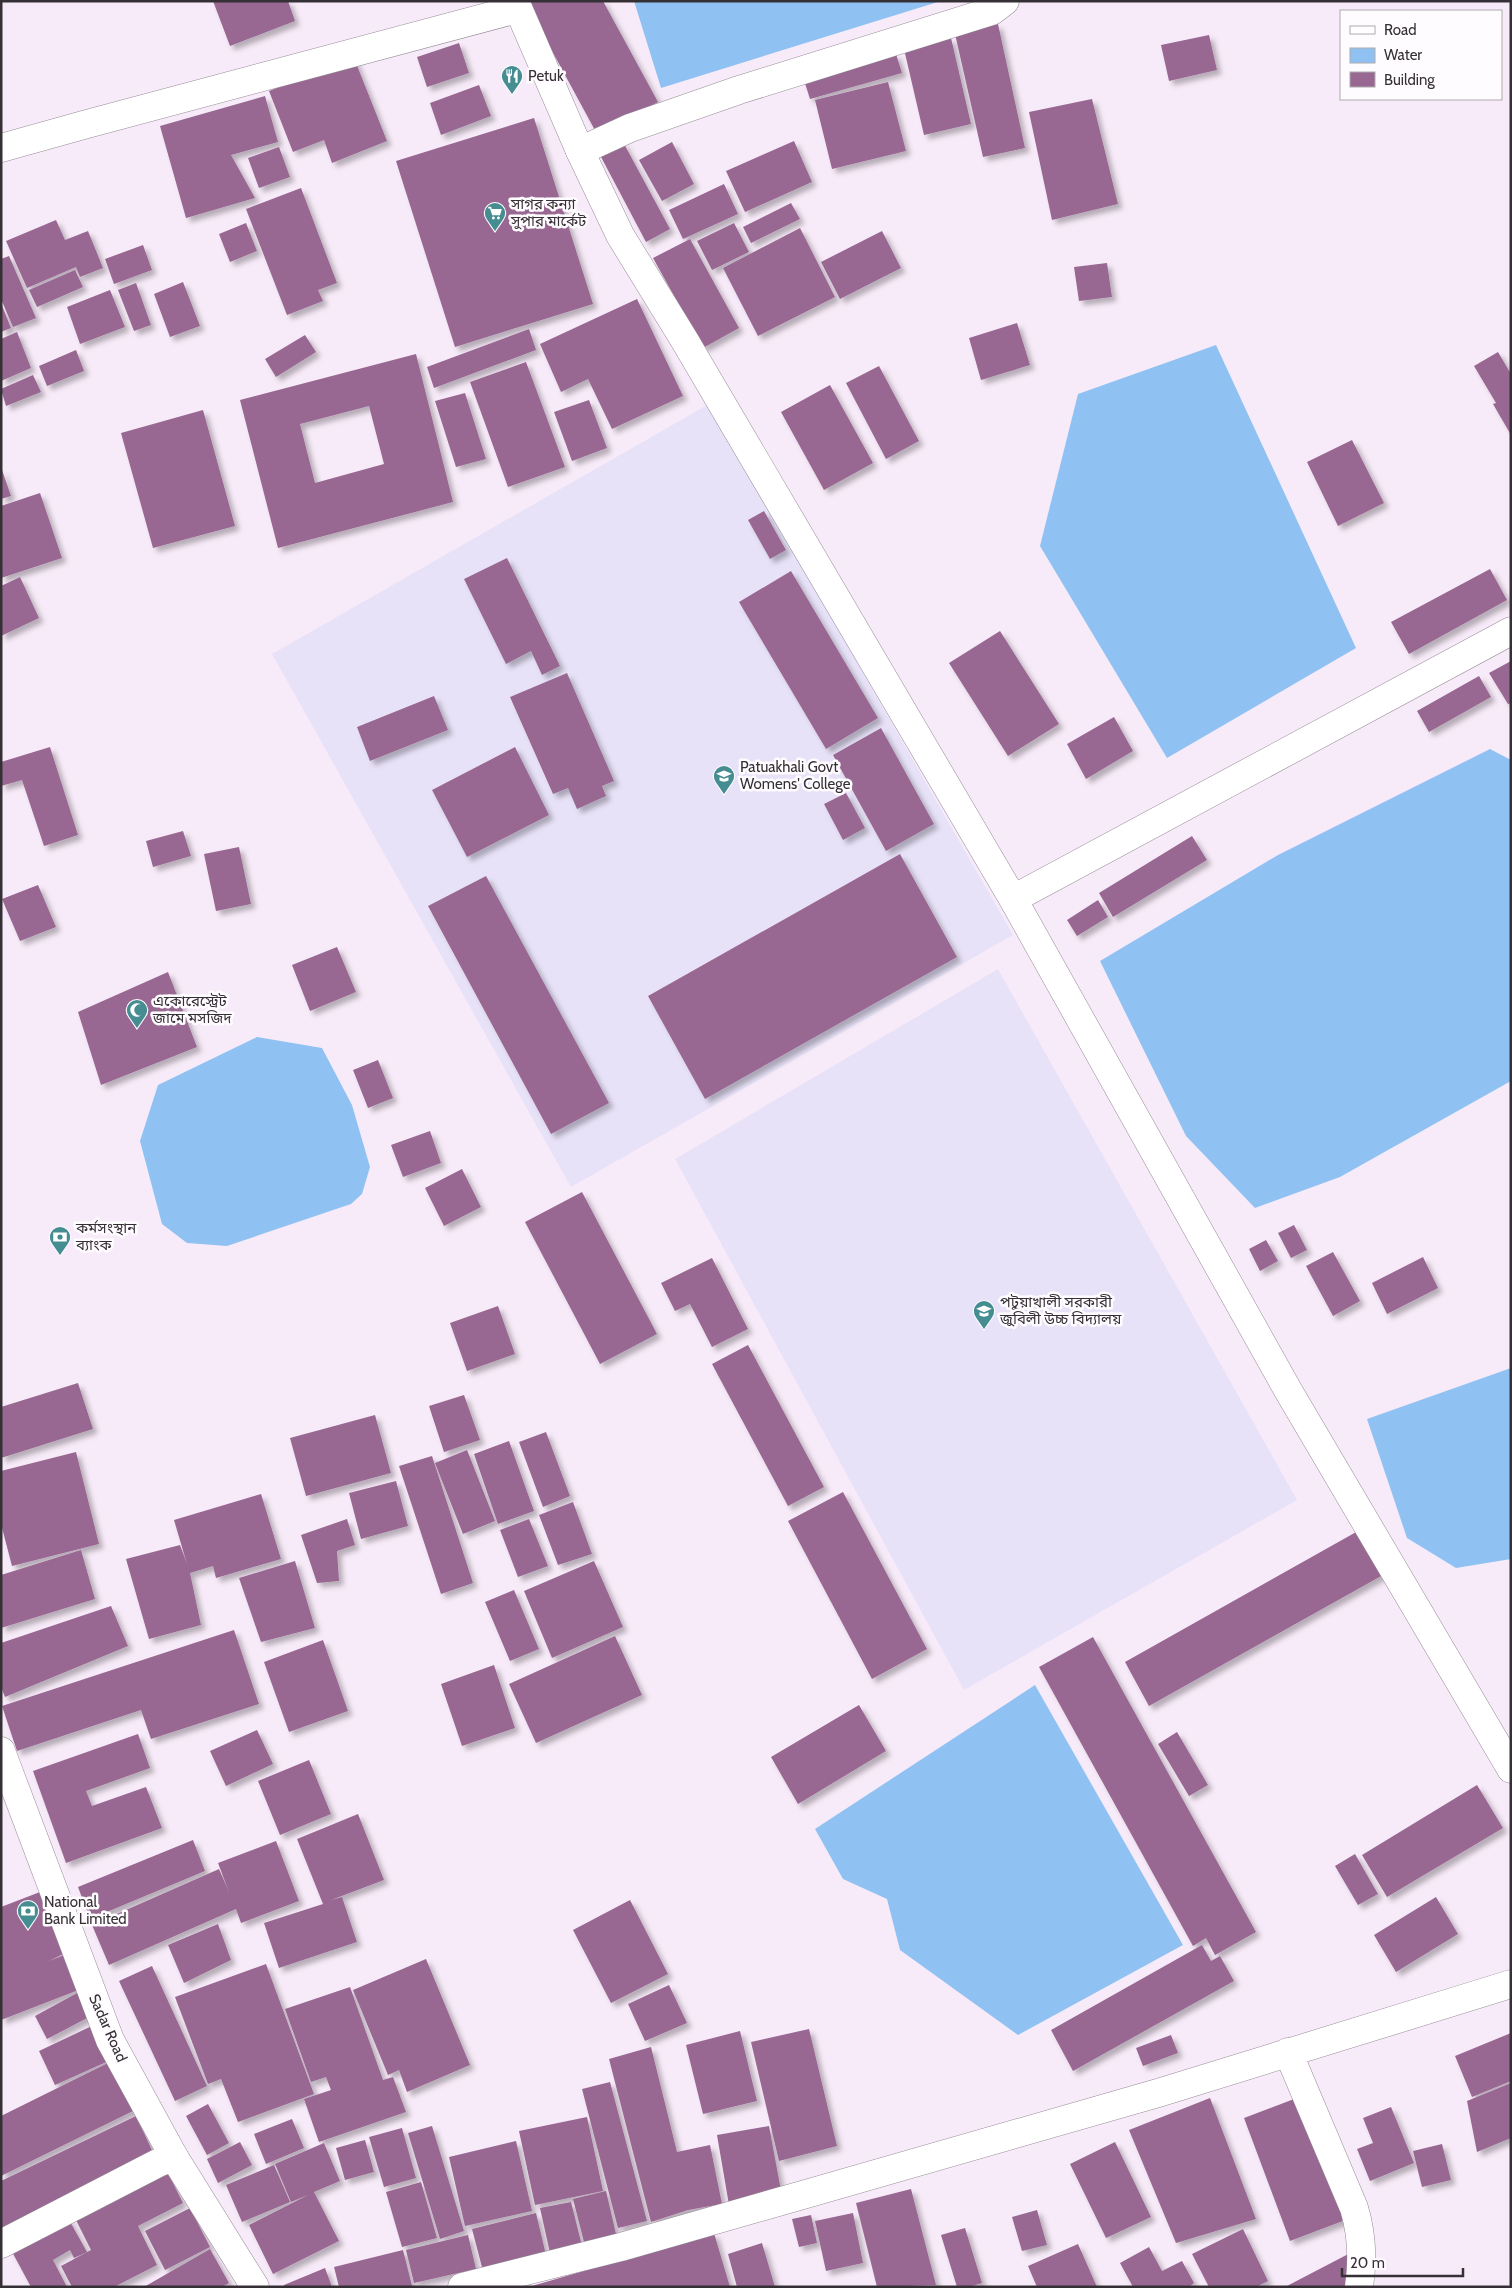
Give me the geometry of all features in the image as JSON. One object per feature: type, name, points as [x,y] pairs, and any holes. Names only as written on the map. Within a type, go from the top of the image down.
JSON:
[{"type":"street","points":[[580,150],[630,128],[738,90],[992,11],[1005,1]]},
{"type":"street","points":[[1,148],[516,5],[580,150],[620,234],[1013,899],[1289,1392],[1511,1769]]},
{"type":"street","points":[[1013,899],[1511,630]]},
{"type":"street","name":"Sadar Road","points":[[2,1757],[110,2040],[174,2157],[255,2287]]},
{"type":"street","points":[[462,2287],[621,2247],[1158,2093],[1511,1984]]},
{"type":"street","points":[[1288,2052],[1354,2208],[1360,2229],[1362,2267],[1359,2287]]},
{"type":"street","points":[[1,2244],[158,2163],[174,2157]]},
{"type":"shaded area","name":"Patuakhali Govt Womens' College","points":[[709,404],[1013,935],[571,1187],[272,654]],"holes":[[[764,511],[786,549],[770,559],[748,520]],[[507,558],[560,666],[542,675],[531,651],[506,663],[464,579]],[[791,571],[878,718],[826,749],[739,602]],[[567,673],[614,781],[602,786],[606,796],[578,808],[568,788],[552,794],[510,697]],[[434,696],[448,730],[371,761],[357,727]],[[881,728],[934,824],[886,851],[833,755]],[[515,747],[549,815],[467,857],[432,790]],[[846,793],[865,828],[843,840],[824,804]],[[900,854],[957,956],[705,1098],[648,996]],[[486,876],[608,1103],[551,1134],[428,907]]]},
{"type":"shaded area","name":"পটুয়াখালী সরকারী জুবিলী উচ্চ বিদ্যালয়","points":[[998,969],[1297,1500],[964,1690],[675,1159]]},
{"type":"water","points":[[634,1],[941,1],[661,88]]},
{"type":"water","points":[[1216,345],[1356,648],[1167,758],[1040,546],[1078,394]]},
{"type":"water","points":[[1490,749],[1511,760],[1511,1081],[1340,1177],[1255,1208],[1186,1136],[1100,961],[1278,855]]},
{"type":"water","points":[[257,1037],[322,1048],[352,1105],[370,1167],[362,1194],[351,1204],[227,1246],[187,1243],[162,1224],[140,1141],[158,1085]]},
{"type":"water","points":[[1511,1368],[1511,1559],[1456,1568],[1407,1538],[1367,1419]]},
{"type":"water","points":[[1035,1685],[1183,1945],[1018,2035],[900,1950],[887,1899],[843,1879],[815,1829]]},
{"type":"building","points":[[213,1],[288,1],[295,21],[230,46]]},
{"type":"building","points":[[525,1],[603,1],[658,102],[597,134]]},
{"type":"building","points":[[998,24],[1025,148],[983,157],[955,34]]},
{"type":"building","points":[[1209,35],[1217,70],[1169,81],[1161,45]]},
{"type":"building","points":[[951,38],[971,124],[924,135],[904,49]]},
{"type":"building","points":[[459,43],[469,73],[427,87],[417,57]]},
{"type":"building","points":[[896,54],[902,73],[810,99],[804,80]]},
{"type":"building","points":[[354,58],[387,141],[332,163],[324,140],[293,152],[269,91]]},
{"type":"building","points":[[888,82],[906,151],[832,169],[815,100]]},
{"type":"building","points":[[479,85],[491,116],[441,135],[430,103]]},
{"type":"building","points":[[265,96],[278,142],[231,155],[255,198],[186,218],[160,126]]},
{"type":"building","points":[[1092,99],[1118,204],[1052,220],[1029,112]]},
{"type":"building","name":"সাগর কন্যা সুপার মার্কেট","points":[[534,118],[593,304],[455,347],[396,161]]},
{"type":"building","points":[[794,141],[812,182],[745,212],[726,171]]},
{"type":"building","points":[[623,142],[670,229],[646,242],[600,155]]},
{"type":"building","points":[[672,142],[694,184],[662,201],[639,160]]},
{"type":"building","points":[[279,147],[290,177],[259,188],[248,158]]},
{"type":"building","points":[[724,184],[738,214],[683,239],[669,210]]},
{"type":"building","points":[[301,188],[337,283],[318,290],[323,301],[287,315],[246,209]]},
{"type":"building","points":[[791,203],[800,219],[751,243],[743,227]]},
{"type":"building","points":[[56,220],[65,240],[88,231],[103,268],[80,277],[76,267],[27,288],[6,241]]},
{"type":"building","points":[[246,223],[257,251],[230,262],[219,234]]},
{"type":"building","points":[[734,223],[749,252],[712,270],[697,241]]},
{"type":"building","points":[[800,228],[835,297],[758,336],[723,268]]},
{"type":"building","points":[[882,231],[901,268],[840,299],[821,262]]},
{"type":"building","points":[[690,239],[739,328],[703,348],[653,258]]},
{"type":"building","points":[[143,245],[152,270],[114,284],[105,259]]},
{"type":"building","points":[[9,256],[36,318],[13,327],[1,299],[1,259]]},
{"type":"building","points":[[1107,263],[1112,297],[1079,301],[1074,267]]},
{"type":"building","points":[[75,270],[83,287],[37,307],[29,290]]},
{"type":"building","points":[[183,282],[200,326],[170,337],[154,294]]},
{"type":"building","points":[[136,283],[151,325],[134,331],[118,290]]},
{"type":"building","points":[[110,290],[125,327],[80,344],[67,307]]},
{"type":"building","points":[[637,299],[683,396],[612,429],[588,379],[561,392],[540,344]]},
{"type":"building","points":[[1,303],[11,328],[1,332]]},
{"type":"building","points":[[1017,323],[1030,365],[981,380],[969,338]]},
{"type":"building","points":[[529,329],[536,350],[434,388],[427,367]]},
{"type":"building","points":[[17,332],[31,368],[1,381],[1,339]]},
{"type":"building","points":[[305,335],[316,352],[276,377],[265,359]]},
{"type":"building","points":[[76,350],[84,371],[47,386],[39,366]]},
{"type":"building","points":[[1498,352],[1511,374],[1511,435],[1493,404],[1496,403],[1474,366]]},
{"type":"building","points":[[416,354],[453,502],[278,548],[240,400]],"holes":[[[369,406],[384,464],[315,483],[300,424]]]},
{"type":"building","points":[[526,362],[565,467],[508,487],[470,382]]},
{"type":"building","points":[[879,366],[919,441],[886,459],[846,383]]},
{"type":"building","points":[[33,375],[41,392],[6,406],[1,389]]},
{"type":"building","points":[[830,385],[873,463],[824,490],[781,412]]},
{"type":"building","points":[[465,393],[486,459],[456,467],[435,401]]},
{"type":"building","points":[[589,400],[607,448],[572,461],[554,412]]},
{"type":"building","points":[[203,410],[235,526],[153,548],[121,433]]},
{"type":"building","points":[[1352,440],[1384,503],[1338,526],[1307,462]]},
{"type":"building","points":[[1,467],[11,496],[1,499]]},
{"type":"building","points":[[40,493],[62,558],[1,578],[1,506]]},
{"type":"building","points":[[764,511],[786,550],[770,559],[748,520]]},
{"type":"building","points":[[507,558],[560,666],[542,675],[531,651],[506,664],[464,579]]},
{"type":"building","points":[[1490,569],[1507,600],[1409,654],[1391,622]]},
{"type":"building","points":[[791,571],[878,718],[826,749],[739,602]]},
{"type":"building","points":[[20,577],[39,618],[1,636],[1,586]]},
{"type":"building","points":[[1000,631],[1059,724],[1008,756],[949,663]]},
{"type":"building","points":[[1511,661],[1511,703],[1508,704],[1489,673]]},
{"type":"building","points":[[567,673],[614,781],[602,786],[606,796],[577,809],[568,788],[553,794],[510,697]]},
{"type":"building","points":[[1479,676],[1491,697],[1429,732],[1417,711]]},
{"type":"building","points":[[434,696],[448,730],[370,761],[357,727]]},
{"type":"building","points":[[1114,717],[1133,751],[1086,779],[1067,744]]},
{"type":"building","points":[[881,728],[934,824],[886,851],[833,755]]},
{"type":"building","points":[[50,747],[78,835],[44,846],[22,780],[1,786],[1,762]]},
{"type":"building","points":[[515,747],[549,815],[467,857],[432,790]]},
{"type":"building","points":[[846,793],[865,828],[843,840],[824,804]]},
{"type":"building","points":[[183,831],[191,856],[153,867],[146,841]]},
{"type":"building","points":[[1192,836],[1207,860],[1113,917],[1099,893]]},
{"type":"building","points":[[239,847],[251,904],[216,911],[204,854]]},
{"type":"building","points":[[900,854],[957,957],[705,1099],[648,996]]},
{"type":"building","points":[[486,876],[609,1103],[551,1134],[428,906]]},
{"type":"building","points":[[38,885],[56,927],[20,941],[2,899]]},
{"type":"building","points":[[1098,900],[1108,917],[1077,936],[1067,920]]},
{"type":"building","points":[[337,947],[356,992],[310,1011],[292,965]]},
{"type":"building","name":"একোরেস্ট্রেট জামে মসজিদ","points":[[168,972],[197,1047],[101,1085],[78,1012]]},
{"type":"building","points":[[378,1060],[393,1098],[368,1108],[353,1070]]},
{"type":"building","points":[[430,1131],[441,1163],[403,1177],[391,1145]]},
{"type":"building","points":[[462,1169],[481,1207],[444,1226],[425,1188]]},
{"type":"building","points":[[582,1192],[657,1334],[600,1364],[525,1222]]},
{"type":"building","points":[[1294,1225],[1307,1250],[1291,1258],[1278,1233]]},
{"type":"building","points":[[1266,1240],[1278,1261],[1260,1271],[1249,1249]]},
{"type":"building","points":[[1333,1252],[1360,1301],[1333,1316],[1306,1266]]},
{"type":"building","points":[[1423,1257],[1438,1288],[1387,1314],[1372,1283]]},
{"type":"building","points":[[712,1258],[748,1329],[712,1347],[690,1304],[675,1311],[661,1283]]},
{"type":"building","points":[[498,1306],[515,1354],[467,1371],[450,1323]]},
{"type":"building","points":[[748,1345],[824,1487],[788,1506],[712,1364]]},
{"type":"building","points":[[78,1383],[93,1429],[1,1458],[1,1407]]},
{"type":"building","points":[[464,1395],[480,1440],[444,1452],[429,1406]]},
{"type":"building","points":[[375,1415],[391,1473],[306,1496],[290,1438]]},
{"type":"building","points":[[546,1432],[570,1496],[543,1507],[519,1442]]},
{"type":"building","points":[[509,1441],[534,1511],[498,1524],[474,1454]]},
{"type":"building","points":[[467,1450],[495,1521],[463,1534],[435,1463]]},
{"type":"building","points":[[76,1452],[99,1544],[12,1566],[1,1524],[1,1471]]},
{"type":"building","points":[[432,1456],[473,1583],[441,1594],[399,1466]]},
{"type":"building","points":[[396,1481],[408,1526],[361,1539],[349,1493]]},
{"type":"building","points":[[843,1492],[927,1649],[872,1679],[788,1521]]},
{"type":"building","points":[[261,1494],[281,1559],[216,1578],[213,1566],[190,1573],[201,1625],[149,1639],[126,1559],[180,1545],[187,1564],[174,1520]]},
{"type":"building","points":[[573,1502],[592,1554],[558,1565],[539,1515]]},
{"type":"building","points":[[347,1519],[355,1545],[337,1551],[339,1581],[317,1583],[301,1535]]},
{"type":"building","points":[[529,1519],[548,1566],[518,1577],[500,1530]]},
{"type":"building","points":[[1358,1531],[1383,1575],[1149,1706],[1125,1662]]},
{"type":"building","points":[[81,1550],[95,1599],[1,1628],[1,1575]]},
{"type":"building","points":[[295,1561],[315,1628],[261,1642],[239,1578]]},
{"type":"building","points":[[594,1561],[623,1627],[552,1658],[524,1591]]},
{"type":"building","points":[[514,1590],[539,1649],[510,1661],[485,1602]]},
{"type":"building","points":[[111,1606],[128,1646],[5,1697],[1,1687],[1,1643]]},
{"type":"building","points":[[234,1630],[259,1704],[151,1739],[141,1710],[17,1751],[2,1706]]},
{"type":"building","points":[[615,1636],[642,1695],[536,1743],[509,1684]]},
{"type":"building","points":[[1093,1637],[1256,1932],[1215,1955],[1206,1938],[1193,1946],[1039,1667]]},
{"type":"building","points":[[323,1640],[348,1711],[289,1732],[264,1662]]},
{"type":"building","points":[[494,1665],[515,1728],[462,1746],[441,1684]]},
{"type":"building","points":[[859,1705],[886,1751],[798,1804],[771,1757]]},
{"type":"building","points":[[257,1730],[273,1764],[226,1786],[210,1751]]},
{"type":"building","points":[[1177,1732],[1208,1785],[1189,1796],[1158,1744]]},
{"type":"building","points":[[138,1734],[150,1768],[86,1791],[92,1806],[146,1787],[162,1828],[66,1863],[33,1771]]},
{"type":"building","points":[[309,1760],[331,1814],[280,1835],[258,1781]]},
{"type":"building","points":[[1477,1785],[1503,1828],[1387,1897],[1362,1855]]},
{"type":"building","points":[[358,1814],[384,1880],[331,1900],[342,1897],[357,1942],[279,1968],[264,1923],[323,1904],[297,1839]]},
{"type":"building","points":[[193,1840],[205,1871],[90,1919],[78,1887]]},
{"type":"building","points":[[276,1841],[299,1901],[241,1923],[236,1909],[109,1965],[92,1925],[219,1869],[229,1892],[218,1863]]},
{"type":"building","points":[[1355,1854],[1378,1894],[1358,1905],[1335,1866]]},
{"type":"building","points":[[40,1892],[65,1953],[49,1961],[67,1954],[81,1989],[1,2020],[1,1907]]},
{"type":"building","points":[[1436,1897],[1458,1934],[1396,1972],[1374,1935]]},
{"type":"building","points":[[630,1900],[668,1974],[611,2003],[573,1930]]},
{"type":"building","points":[[218,1924],[231,1960],[184,1983],[168,1945]]},
{"type":"building","points":[[1202,1945],[1211,1961],[1220,1956],[1234,1981],[1073,2071],[1051,2030]]},
{"type":"building","points":[[426,1959],[470,2065],[407,2092],[399,2070],[388,2075],[353,1990]]},
{"type":"building","points":[[266,1964],[314,2094],[238,2122],[221,2079],[208,2084],[175,1997]]},
{"type":"building","points":[[152,1966],[207,2086],[175,2101],[119,1981]]},
{"type":"building","points":[[669,1985],[687,2023],[645,2041],[628,2004]]},
{"type":"building","points":[[350,1987],[383,2080],[393,2077],[406,2112],[319,2142],[304,2099],[331,2090],[326,2077],[311,2082],[285,2009]]},
{"type":"building","points":[[79,1992],[91,2016],[47,2039],[35,2016]]},
{"type":"building","points":[[96,2024],[113,2059],[55,2085],[39,2051]]},
{"type":"building","points":[[809,2029],[837,2146],[779,2161],[751,2042]]},
{"type":"building","points":[[740,2031],[757,2101],[703,2114],[686,2045]]},
{"type":"building","points":[[1511,2033],[1511,2081],[1472,2097],[1455,2056]]},
{"type":"building","points":[[1171,2035],[1178,2053],[1143,2066],[1136,2048]]},
{"type":"building","points":[[651,2047],[677,2152],[710,2145],[722,2204],[688,2210],[651,2222],[609,2059]]},
{"type":"building","points":[[114,2060],[137,2109],[1,2176],[1,2116]]},
{"type":"building","points":[[610,2082],[647,2221],[618,2228],[582,2089]]},
{"type":"building","points":[[1511,2083],[1511,2138],[1477,2152],[1467,2101]]},
{"type":"building","points":[[1302,2096],[1348,2219],[1290,2241],[1244,2118]]},
{"type":"building","points":[[1210,2098],[1256,2219],[1176,2243],[1129,2130]]},
{"type":"building","points":[[208,2104],[229,2143],[207,2155],[186,2116]]},
{"type":"building","points":[[1391,2107],[1414,2163],[1370,2181],[1357,2149],[1373,2143],[1363,2118]]},
{"type":"building","points":[[136,2116],[158,2163],[1,2238],[1,2181]]},
{"type":"building","points":[[587,2117],[603,2191],[535,2205],[519,2131]]},
{"type":"building","points":[[292,2119],[304,2148],[266,2164],[254,2134]]},
{"type":"building","points":[[432,2126],[464,2231],[440,2239],[408,2133]]},
{"type":"building","points":[[769,2126],[782,2196],[729,2205],[717,2135]]},
{"type":"building","points":[[402,2128],[416,2178],[384,2187],[369,2137]]},
{"type":"building","points":[[365,2140],[374,2172],[345,2180],[336,2148]]},
{"type":"building","points":[[516,2141],[532,2211],[465,2226],[449,2157]]},
{"type":"building","points":[[240,2142],[252,2165],[218,2183],[207,2159]]},
{"type":"building","points":[[1115,2142],[1151,2217],[1106,2238],[1070,2164]]},
{"type":"building","points":[[324,2143],[340,2181],[314,2192],[339,2241],[273,2274],[249,2225],[308,2195],[291,2202],[275,2164]]},
{"type":"building","points":[[1442,2144],[1451,2180],[1422,2187],[1413,2151]]},
{"type":"building","points":[[274,2165],[290,2202],[242,2222],[226,2185]]},
{"type":"building","points":[[166,2169],[183,2203],[138,2226],[157,2265],[114,2287],[72,2287],[61,2266],[91,2250],[74,2216]]},
{"type":"building","points":[[421,2182],[437,2238],[402,2247],[386,2192]]},
{"type":"building","points":[[911,2189],[936,2285],[877,2287],[856,2203]]},
{"type":"building","points":[[606,2191],[616,2234],[584,2242],[573,2199]]},
{"type":"building","points":[[571,2202],[582,2246],[550,2253],[540,2208]]},
{"type":"building","points":[[190,2208],[210,2247],[165,2270],[145,2231]]},
{"type":"building","points":[[1037,2210],[1047,2245],[1022,2251],[1012,2217]]},
{"type":"building","points":[[536,2213],[546,2255],[483,2271],[472,2229]]},
{"type":"building","points":[[853,2213],[863,2263],[826,2271],[815,2221]]},
{"type":"building","points":[[811,2215],[817,2243],[799,2247],[792,2219]]},
{"type":"building","points":[[68,2218],[87,2252],[74,2258],[70,2250],[53,2260],[67,2287],[31,2287],[10,2248]]},
{"type":"building","points":[[965,2228],[982,2283],[969,2287],[957,2287],[941,2235]]},
{"type":"building","points":[[1243,2229],[1268,2281],[1256,2287],[1209,2287],[1192,2254]]},
{"type":"building","points":[[714,2233],[730,2287],[532,2287],[532,2286]]},
{"type":"building","points":[[468,2235],[476,2269],[414,2283],[406,2250]]},
{"type":"building","points":[[762,2243],[775,2287],[737,2287],[728,2254]]},
{"type":"building","points":[[1078,2244],[1097,2287],[1037,2287],[1028,2266]]},
{"type":"building","points":[[1149,2247],[1162,2271],[1182,2261],[1194,2283],[1189,2287],[1133,2287],[1120,2263]]},
{"type":"building","points":[[210,2249],[229,2283],[222,2287],[144,2287]]},
{"type":"building","points":[[403,2250],[412,2286],[339,2287],[334,2267]]},
{"type":"building","points":[[1356,2250],[1353,2287],[1285,2287]]},
{"type":"building","points":[[325,2268],[332,2287],[284,2287],[284,2285]]},
{"type":"place","name":"Petuk","points":[[512,95]]},
{"type":"place","name":"সাগর কন্যা সুপার মার্কেট","points":[[495,232]]},
{"type":"place","name":"Patuakhali Govt Womens' College","points":[[724,795]]},
{"type":"place","name":"একোরেস্ট্রেট জামে মসজিদ","points":[[137,1029]]},
{"type":"place","name":"কর্মসংস্থান ব্যাংক","points":[[60,1256]]},
{"type":"place","name":"পটুয়াখালী সরকারী জুবিলী উচ্চ বিদ্যালয়","points":[[984,1330]]},
{"type":"place","name":"National Bank Limited","points":[[28,1930]]}]
